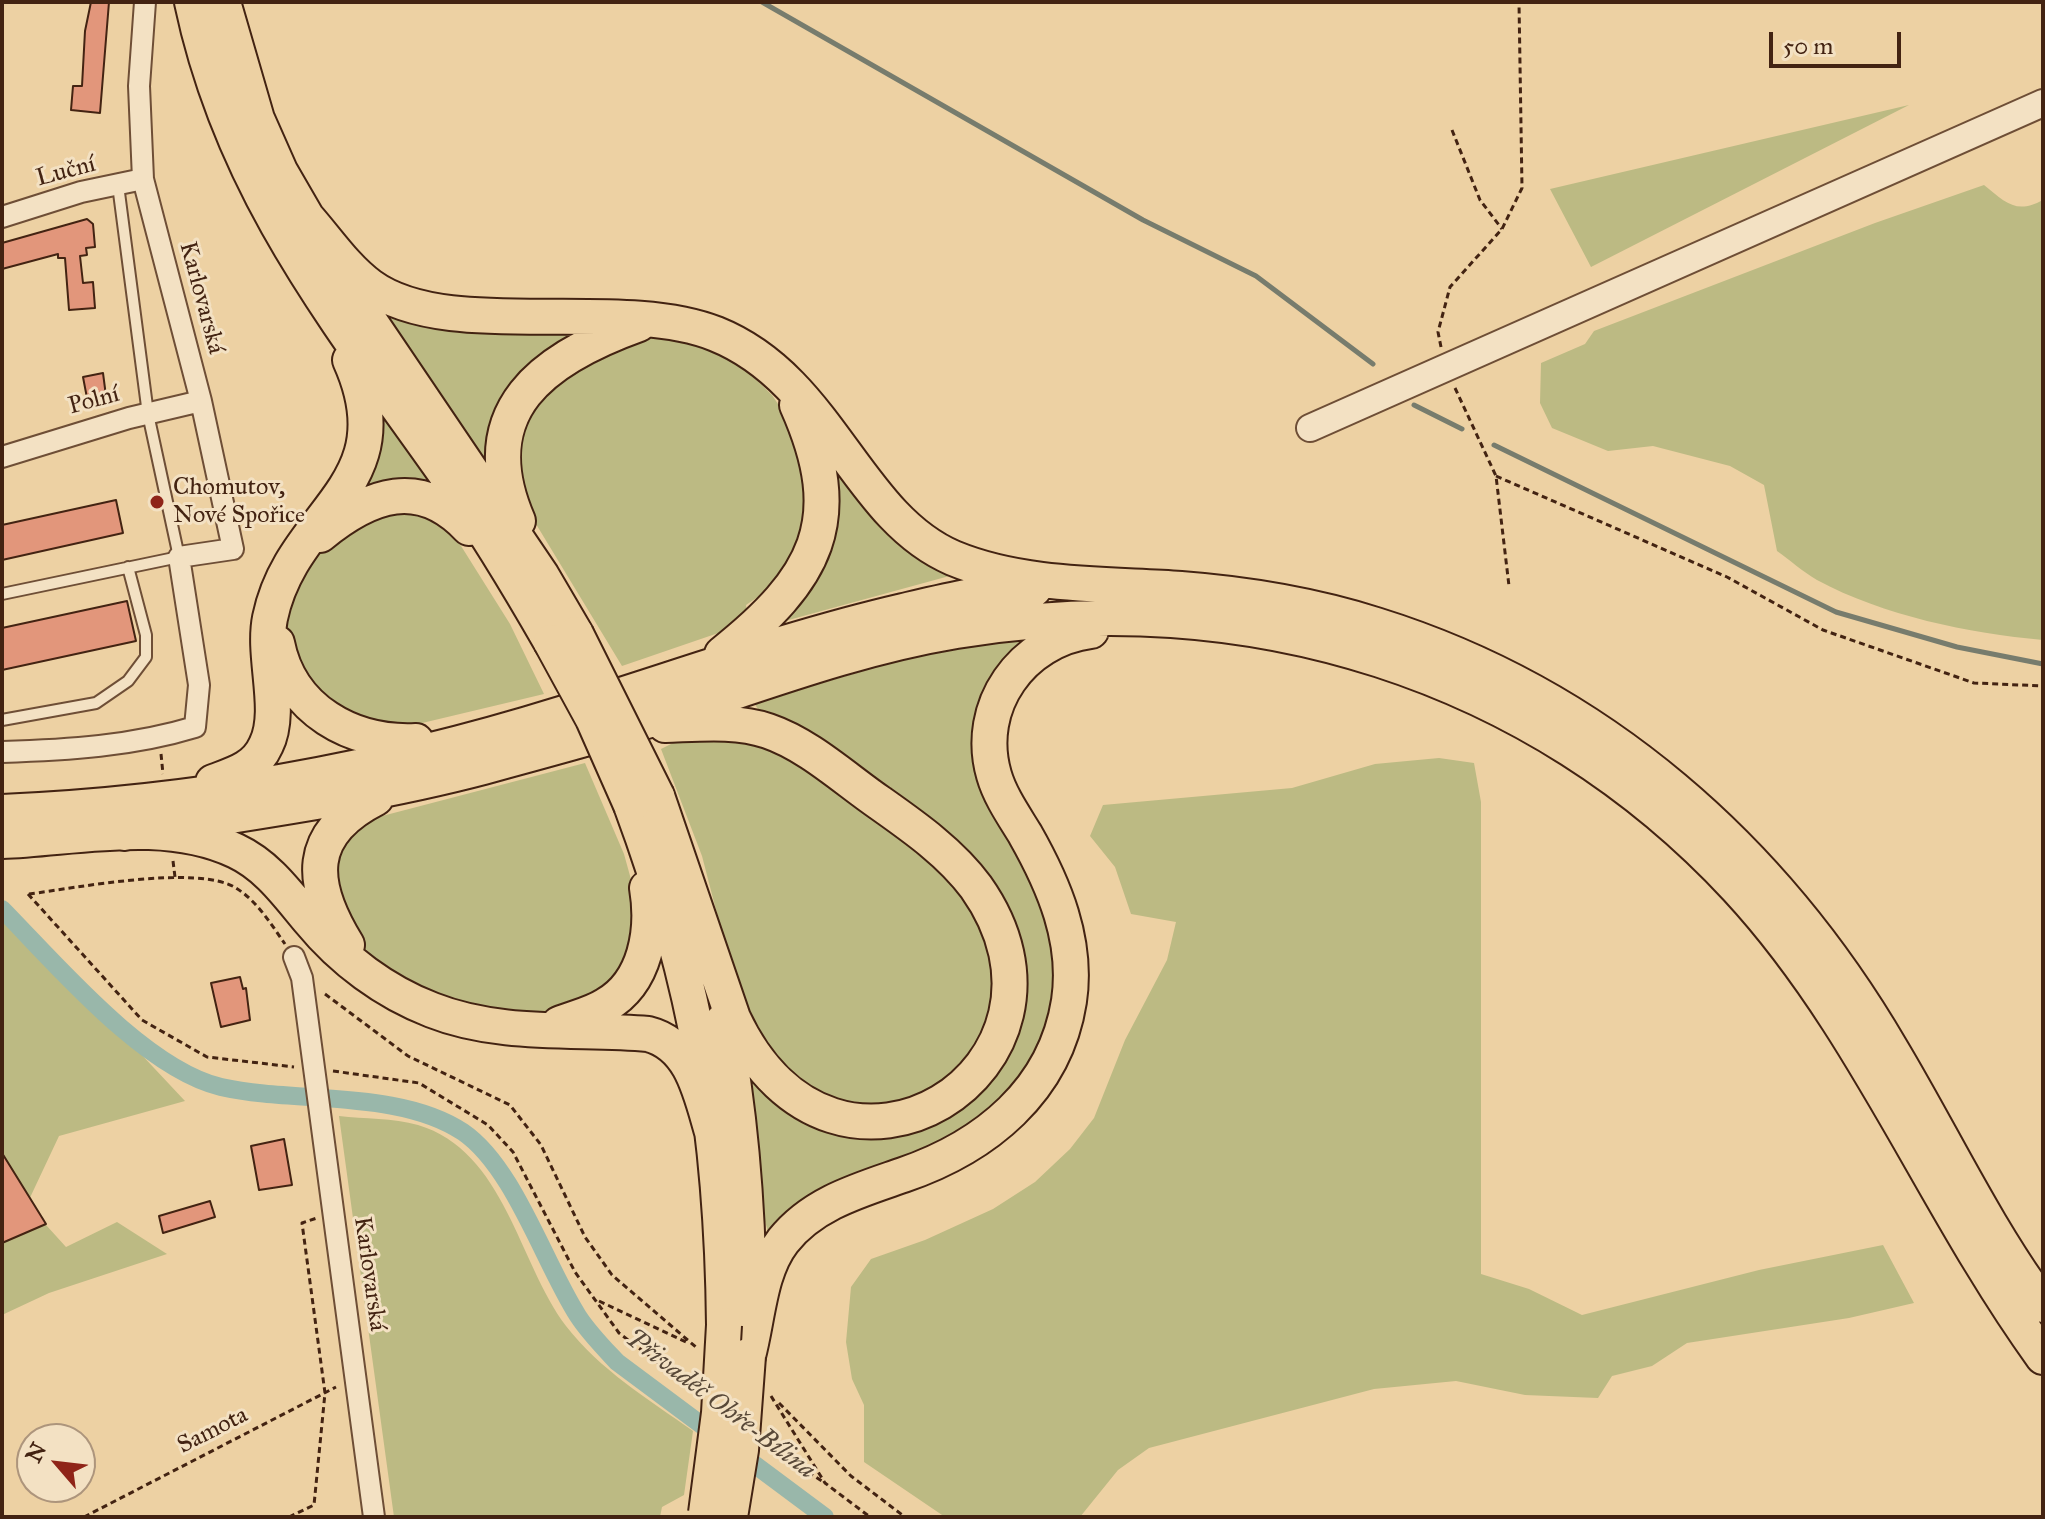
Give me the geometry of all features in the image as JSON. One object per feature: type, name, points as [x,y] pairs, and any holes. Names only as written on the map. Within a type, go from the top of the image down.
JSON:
[{"type":"highway","points":[[192,2],[205,64],[229,132],[283,237],[324,302],[526,574]]},
{"type":"highway","points":[[223,2],[257,119],[303,213],[564,638],[593,719],[686,871],[733,1018],[765,1072],[810,1108],[847,1120],[885,1121],[940,1104],[984,1064],[1002,1029],[1007,1010],[1009,981],[1006,952],[975,887],[945,853],[902,818],[791,741],[766,731],[738,725],[629,727]]},
{"type":"highway","points":[[303,213],[356,273],[372,287],[404,303],[462,313],[594,315],[690,326],[728,339],[785,379],[816,411],[899,521],[925,544],[989,570],[1112,586],[1252,596],[1376,625],[1486,668],[1544,698],[1654,771],[1717,825],[1802,914],[1891,1047],[1992,1226],[2043,1305]]},
{"type":"highway","points":[[163,798],[240,773],[266,746],[272,725],[267,646],[281,584],[354,476],[365,446],[367,419],[362,388],[324,302]]},
{"type":"highway","points":[[526,574],[504,484],[502,453],[509,422],[530,387],[552,364],[590,341],[647,321]]},
{"type":"highway","points":[[702,669],[776,608],[803,572],[815,546],[823,505],[821,470],[785,379]]},
{"type":"highway","points":[[476,738],[379,741],[329,721],[302,696],[284,666],[275,632],[281,584],[310,543],[344,518],[385,499],[413,494],[446,506],[526,574]]},
{"type":"highway","points":[[2,812],[163,798],[256,786],[476,738],[858,621],[942,602],[1025,589],[1112,586]]},
{"type":"highway","points":[[743,1341],[769,1268],[781,1243],[796,1226],[818,1209],[846,1195],[938,1162],[998,1126],[1024,1101],[1059,1039],[1069,1000],[1070,964],[1058,900],[994,775],[990,741],[994,709],[1002,690],[1025,660],[1053,640],[1074,633],[1179,619]]},
{"type":"highway","points":[[124,833],[390,790],[629,727],[783,675],[952,631],[1034,620],[1179,619],[1252,626],[1311,638],[1421,674],[1528,723],[1637,795],[1735,885],[1821,992],[1863,1058],[1966,1241],[2043,1357]]},
{"type":"highway","points":[[385,987],[353,955],[330,915],[319,866],[328,838],[341,819],[390,790]]},
{"type":"highway","points":[[546,1028],[607,1005],[624,989],[647,948],[651,928],[644,801]]},
{"type":"highway","points":[[644,801],[662,889],[690,988],[716,1145],[723,1223],[743,1341]]},
{"type":"highway","points":[[2,841],[124,833],[183,834],[239,852],[271,876],[333,946],[385,987],[433,1011],[463,1020],[516,1028],[648,1034],[667,1041],[690,1066],[716,1145]]},
{"type":"highway","points":[[709,950],[733,1079],[748,1214],[741,1450],[714,1516]]},
{"type":"street","name":"Karlovarská","points":[[145,2],[139,86],[143,179],[201,401],[233,549],[179,557]]},
{"type":"street","points":[[1310,428],[2043,103]]},
{"type":"street","name":"Luční","points":[[2,217],[81,192],[143,179]]},
{"type":"street","name":"Polní","points":[[2,457],[201,401]]},
{"type":"street","points":[[2,752],[159,738],[195,727],[199,685],[179,557]]},
{"type":"street","name":"Karlovarská","points":[[294,957],[302,978],[374,1517]]},
{"type":"lane","points":[[2,594],[179,557],[148,414],[118,185]]},
{"type":"lane","points":[[2,720],[96,703],[128,681],[146,657],[146,635],[128,567]]},
{"type":"path","points":[[1509,586],[1496,476],[1445,366],[1438,332],[1450,287],[1502,229],[1522,188],[1519,2]]},
{"type":"path","points":[[1452,130],[1480,200],[1502,229]]},
{"type":"path","points":[[1496,476],[1727,577],[1823,630],[1974,683],[2043,686]]},
{"type":"path","points":[[172,854],[175,877]]},
{"type":"path","points":[[294,957],[263,912],[236,887],[208,879],[175,877],[28,894],[142,1020],[207,1057],[419,1083],[488,1125],[513,1152],[575,1272],[599,1301],[619,1333],[696,1392]]},
{"type":"path","points":[[302,978],[408,1056],[510,1105],[541,1145],[585,1237],[612,1275],[702,1352]]},
{"type":"path","points":[[289,1517],[314,1505],[325,1393],[302,1223],[334,1213]]},
{"type":"path","points":[[599,1301],[690,1344]]},
{"type":"path","name":"Samota","points":[[84,1517],[357,1376]]},
{"type":"path","points":[[762,1390],[774,1397],[851,1476],[905,1517]]},
{"type":"path","points":[[774,1397],[825,1483]]},
{"type":"path","points":[[757,1438],[870,1517]]},
{"type":"shaded area","points":[[1909,105],[1591,267],[1550,189]]},
{"type":"shaded area","points":[[1984,185],[2005,201],[2018,206],[2043,200],[2043,640],[1985,633],[1927,621],[1843,593],[1812,577],[1777,551],[1764,485],[1730,466],[1653,446],[1608,451],[1552,428],[1540,403],[1541,363],[1585,344],[1594,331],[1875,223]]},
{"type":"shaded area","points":[[374,303],[580,329],[542,355],[515,383],[497,417],[485,461]]},
{"type":"shaded area","points":[[667,336],[713,347],[743,367],[772,395],[794,428],[806,472],[804,530],[773,592],[762,594],[746,605],[747,613],[730,629],[622,666],[519,496],[515,439],[559,373],[630,341]]},
{"type":"shaded area","points":[[374,402],[437,488],[346,504]]},
{"type":"shaded area","points":[[831,454],[953,575],[785,621],[815,575]]},
{"type":"shaded area","points":[[403,508],[446,522],[510,624],[544,694],[397,729],[336,710],[303,675],[288,631],[287,615],[298,577],[319,553],[351,530]]},
{"type":"shaded area","points":[[1030,636],[980,705],[1044,905],[1056,965],[1054,998],[1045,1034],[1030,1066],[989,1115],[769,1235],[764,1218],[747,1064],[757,1079],[926,1122],[1020,991],[914,807],[848,757],[806,731],[758,709],[754,703],[900,660]]},
{"type":"shaded area","points":[[691,734],[737,736],[785,751],[938,861],[982,920],[999,990],[963,1072],[884,1111],[799,1089],[743,1014],[702,856],[661,749]]},
{"type":"shaded area","points":[[1439,758],[1474,763],[1481,802],[1481,1274],[1529,1289],[1582,1315],[1759,1270],[1883,1245],[1914,1303],[1849,1318],[1687,1343],[1652,1366],[1612,1376],[1598,1398],[1525,1395],[1456,1381],[1374,1389],[1149,1448],[1118,1470],[1080,1517],[945,1517],[864,1462],[864,1405],[852,1379],[846,1342],[851,1287],[871,1259],[925,1240],[993,1209],[1035,1182],[1070,1149],[1094,1118],[1125,1040],[1167,960],[1176,922],[1131,914],[1115,867],[1090,836],[1103,805],[1292,788],[1375,764]]},
{"type":"shaded area","points":[[585,763],[624,854],[638,905],[628,962],[601,995],[544,1016],[517,1016],[437,1000],[377,964],[363,948],[341,911],[333,859],[363,821]]},
{"type":"shaded area","points":[[2,906],[185,1101],[59,1136],[27,1204],[66,1247],[117,1222],[167,1254],[49,1293],[2,1315]]},
{"type":"shaded area","points":[[339,1116],[418,1125],[447,1138],[471,1158],[507,1211],[549,1300],[579,1342],[609,1370],[693,1431],[684,1495],[662,1507],[660,1517],[394,1517]]},
{"type":"building","points":[[91,2],[109,2],[100,113],[71,110],[73,86],[82,86],[85,31]]},
{"type":"building","points":[[87,219],[93,224],[95,247],[86,248],[87,255],[80,256],[83,283],[93,282],[95,308],[69,310],[65,258],[58,258],[58,254],[2,269],[2,243]]},
{"type":"building","points":[[103,373],[106,396],[87,398],[83,377]]},
{"type":"building","points":[[116,500],[123,533],[2,560],[2,525]]},
{"type":"building","points":[[127,601],[136,641],[2,670],[2,628]]},
{"type":"building","points":[[240,977],[243,989],[246,988],[250,1020],[221,1027],[211,983]]},
{"type":"building","points":[[284,1139],[292,1185],[259,1190],[251,1146]]},
{"type":"building","points":[[2,1153],[46,1224],[2,1243]]},
{"type":"building","points":[[210,1201],[215,1217],[163,1233],[159,1216]]},
{"type":"waterway","points":[[762,2],[1143,220],[1256,276],[1373,364]]},
{"type":"waterway","points":[[1414,405],[1462,429]]},
{"type":"waterway","points":[[1494,445],[1836,612],[1957,647],[2043,664]]},
{"type":"waterway","name":"Přivaděč Ohře-Bílina","points":[[2,909],[75,985],[133,1038],[192,1076],[221,1087],[250,1092],[378,1103],[408,1109],[437,1118],[463,1132],[498,1168],[578,1316],[617,1362],[825,1517]]},
{"type":"place","name":"Chomutov, Nové Spořice","points":[[157,502]]}]
